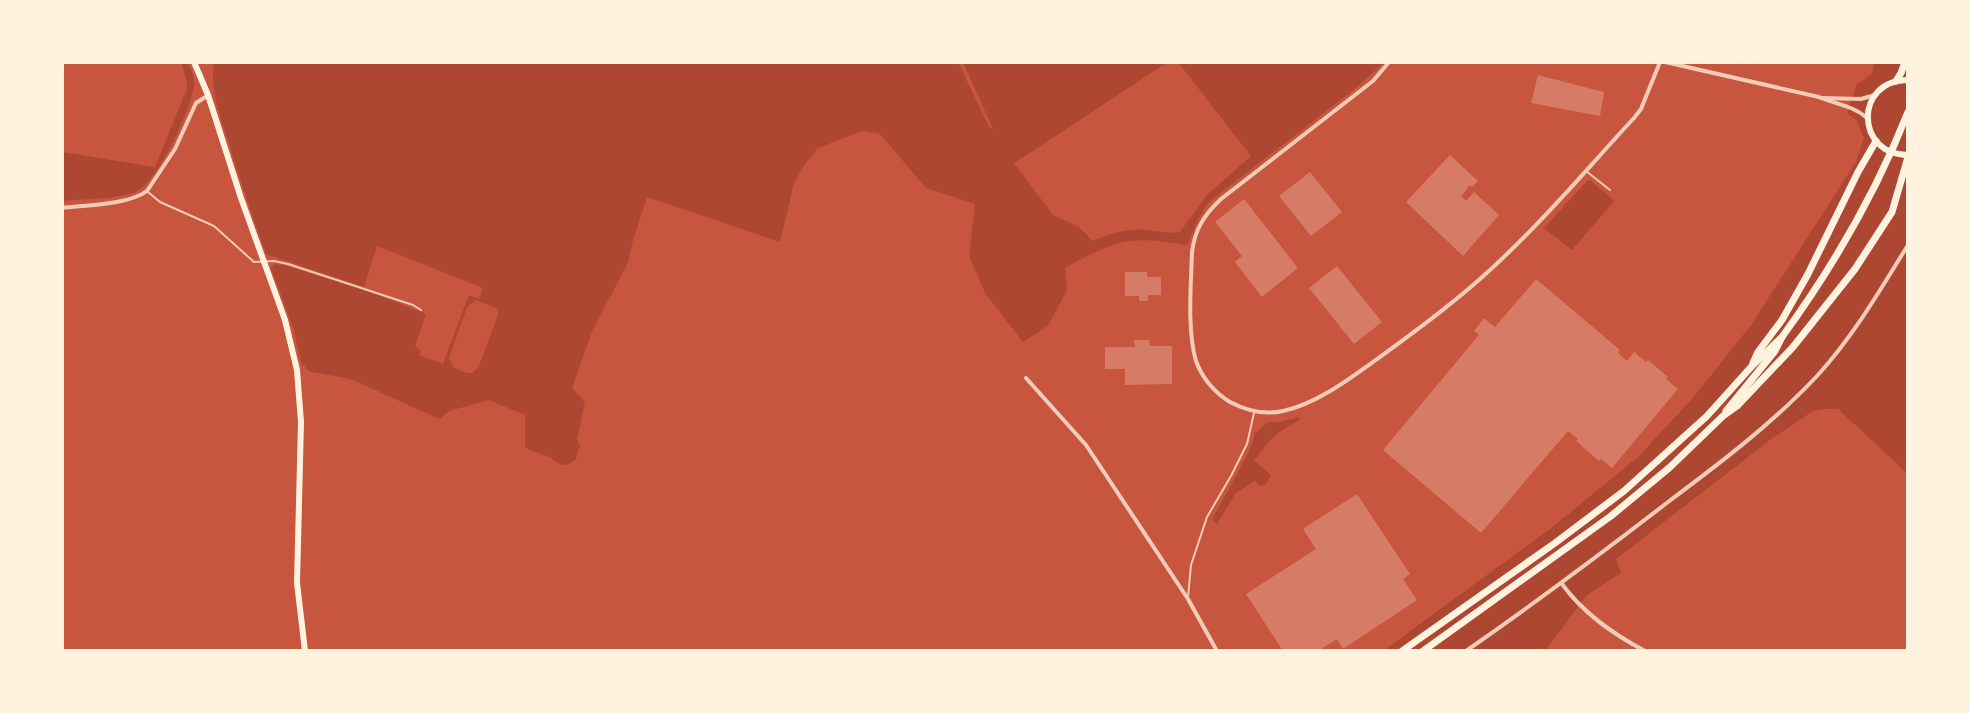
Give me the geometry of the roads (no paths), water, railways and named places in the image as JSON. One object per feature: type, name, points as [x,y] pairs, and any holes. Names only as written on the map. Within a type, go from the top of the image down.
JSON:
[{"type":"highway","points":[[1896,81],[1905,62]]},
{"type":"highway","points":[[1423,651],[1635,498],[1723,416],[1775,351],[1838,256],[1881,175],[1908,112]]},
{"type":"highway","points":[[1752,366],[1803,285],[1876,141]]},
{"type":"highway","points":[[1723,416],[1737,406],[1793,347],[1855,269],[1892,212],[1908,156]]},
{"type":"highway","points":[[1402,651],[1624,491],[1707,416],[1782,337]]},
{"type":"main road","points":[[195,64],[290,335],[297,370],[301,422],[297,570],[305,651]]},
{"type":"main road","points":[[1908,80],[1884,86],[1869,106],[1867,118],[1876,141],[1887,151],[1908,156]]},
{"type":"street","points":[[1389,62],[1373,81],[1221,199],[1200,222],[1194,237],[1192,261],[1193,348],[1197,365],[1214,390],[1236,405],[1265,413],[1303,405],[1396,346],[1467,289],[1510,251],[1641,109],[1662,62],[1819,97],[1861,99],[1875,95]]},
{"type":"street","points":[[62,208],[127,200],[142,195],[175,149],[196,103],[208,95]]},
{"type":"street","points":[[1819,97],[1859,111],[1867,118]]},
{"type":"street","points":[[1466,651],[1562,584],[1737,450],[1784,409],[1818,375],[1854,330],[1908,245]]},
{"type":"street","points":[[1026,378],[1086,445],[1188,599],[1217,651]]},
{"type":"street","points":[[1562,584],[1576,603],[1603,625],[1645,651]]},
{"type":"lane","points":[[1586,171],[1610,190]]},
{"type":"lane","points":[[147,191],[160,202],[214,226],[254,262],[288,264],[421,310]]},
{"type":"lane","points":[[1188,599],[1191,565],[1207,517],[1247,444],[1255,412]]}]
